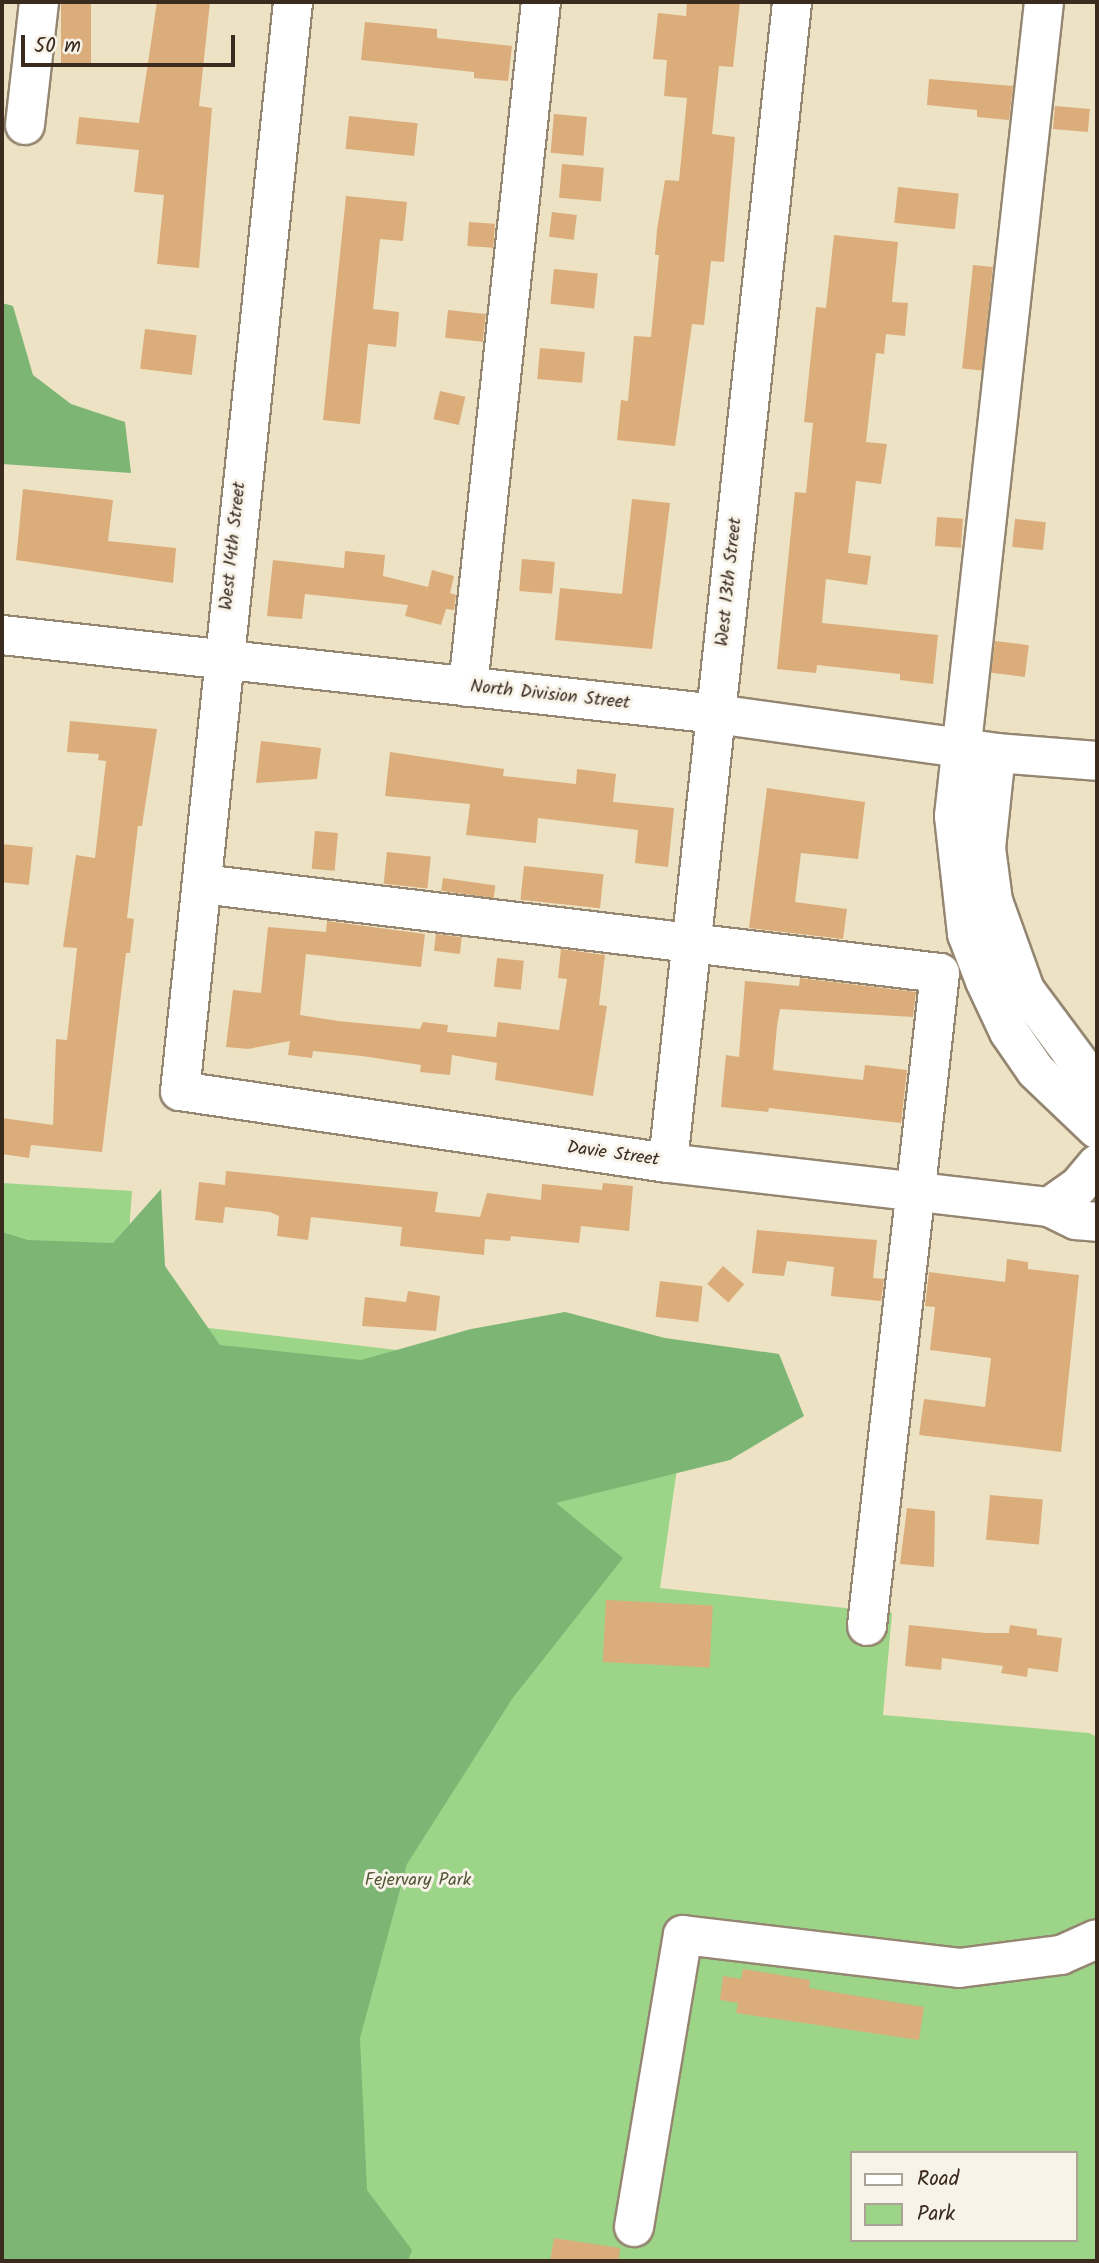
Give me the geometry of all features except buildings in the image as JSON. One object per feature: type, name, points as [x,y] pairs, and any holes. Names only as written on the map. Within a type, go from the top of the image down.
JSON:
[{"type":"street","points":[[25,125],[39,2]]},
{"type":"street","name":"West 14th Street","points":[[180,1091],[293,2]]},
{"type":"street","points":[[468,687],[541,2]]},
{"type":"street","name":"West 13th Street","points":[[668,1163],[792,2]]},
{"type":"street","points":[[1044,2],[958,748],[954,816],[967,934],[1009,1032],[1037,1071],[1097,1129]]},
{"type":"street","name":"North Division Street","points":[[2,635],[716,714],[996,753],[1097,761]]},
{"type":"street","points":[[996,753],[986,848],[993,901],[1025,990],[1097,1087]]},
{"type":"street","points":[[202,884],[940,973],[918,1191],[867,1626]]},
{"type":"street","name":"Davie Street","points":[[180,1091],[668,1163],[1049,1206],[1076,1220],[1097,1222]]},
{"type":"street","points":[[1049,1206],[1078,1187],[1097,1164]]},
{"type":"street","points":[[634,2227],[683,1935],[959,1968],[1061,1955],[1097,1939]]},
{"type":"green space","points":[[2,303],[13,306],[33,375],[71,404],[125,422],[131,473],[2,464]]},
{"type":"green space","name":"Fejervary Park","points":[[2,1183],[132,1191],[123,1318],[689,1384],[660,1588],[892,1613],[883,1715],[1089,1733],[1097,1737],[1097,2261],[2,2261]]},
{"type":"green space","points":[[161,1189],[165,1266],[220,1345],[361,1360],[471,1329],[565,1312],[665,1338],[779,1354],[804,1416],[730,1460],[556,1503],[623,1558],[512,1699],[407,1864],[360,2038],[367,2190],[412,2250],[408,2261],[2,2261],[2,1232],[28,1240],[113,1243]]}]
